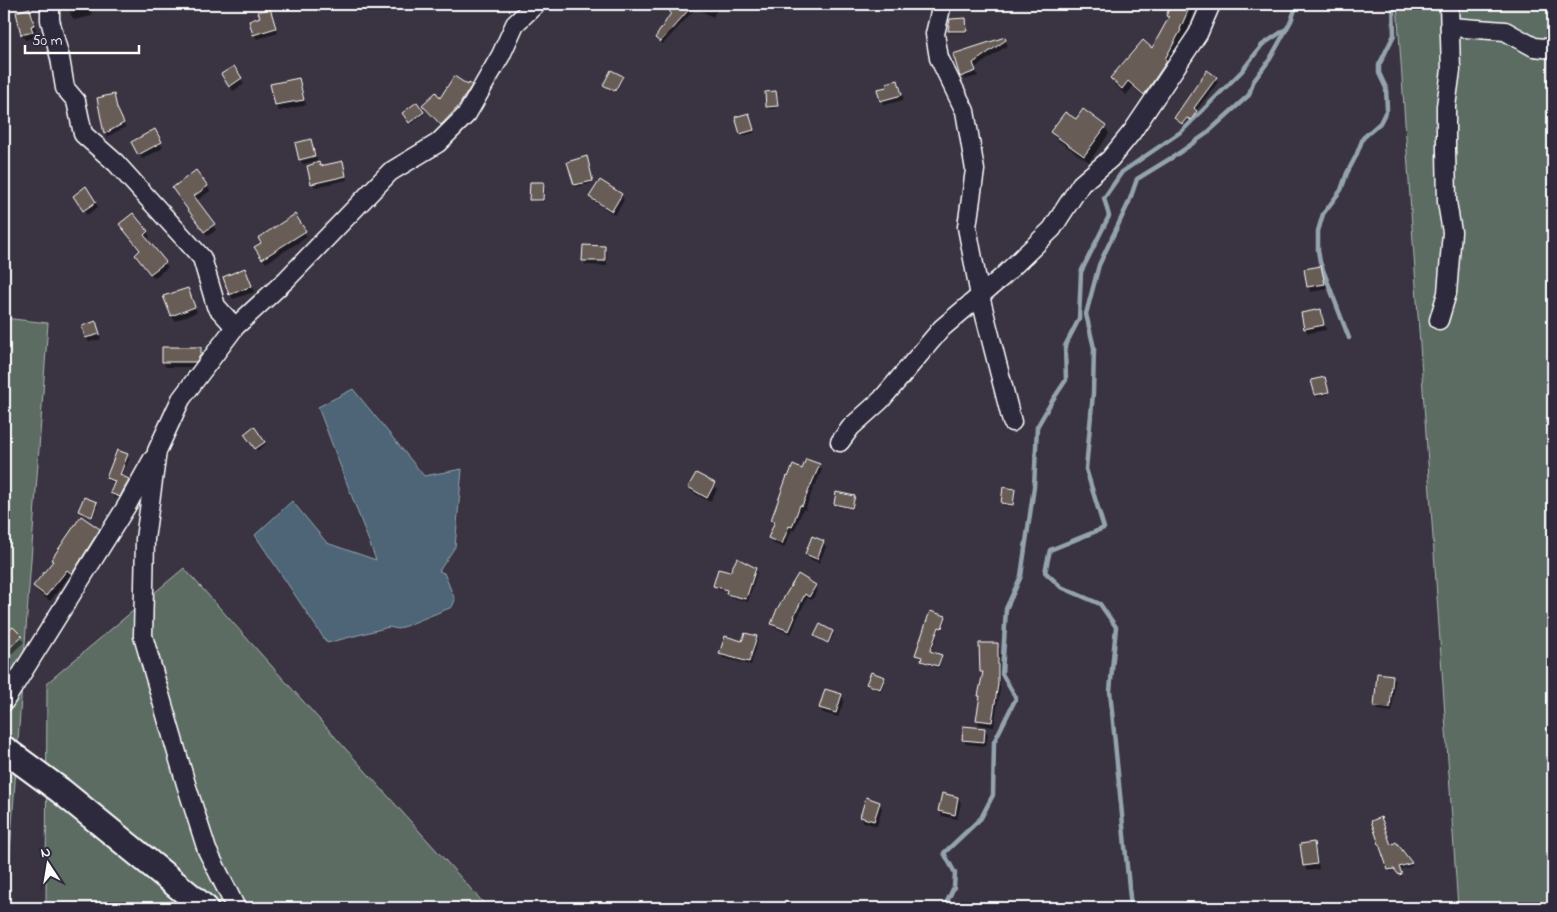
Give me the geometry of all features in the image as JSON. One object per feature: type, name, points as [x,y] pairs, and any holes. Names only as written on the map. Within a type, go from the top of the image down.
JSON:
[{"type":"street","points":[[50,4],[50,20],[60,58],[65,88],[76,101],[84,134],[116,163],[202,258],[216,306],[235,327]]},
{"type":"street","points":[[4,702],[126,507],[157,451],[180,399],[235,327],[286,280],[390,172],[438,143],[467,114],[501,56],[515,24],[536,4]]},
{"type":"street","points":[[942,4],[935,34],[939,58],[965,111],[975,170],[967,227],[980,296],[1012,422]]},
{"type":"street","points":[[840,442],[851,427],[881,400],[942,328],[1001,278],[1052,229],[1081,184],[1110,159],[1126,138],[1198,34],[1212,4]]},
{"type":"street","points":[[1439,320],[1447,293],[1452,232],[1447,202],[1446,158],[1446,106],[1451,70],[1449,4]]},
{"type":"street","points":[[1450,27],[1505,31],[1534,47],[1553,49]]},
{"type":"street","points":[[157,451],[145,539],[144,636],[186,784],[207,850],[236,908]]},
{"type":"street","points":[[4,749],[61,791],[205,908]]},
{"type":"green space","points":[[1397,4],[1553,4],[1553,908],[1458,908]]},
{"type":"green space","points":[[4,318],[48,323],[6,908],[4,908]]},
{"type":"green space","points":[[184,568],[488,908],[46,908],[47,683]]},
{"type":"water","points":[[353,389],[424,476],[462,469],[455,547],[439,571],[444,573],[455,600],[452,607],[398,629],[389,627],[327,643],[255,535],[292,501],[327,543],[376,560],[318,407]]},
{"type":"building","points":[[676,4],[694,4],[660,42],[655,38],[671,13],[669,11]]},
{"type":"building","points":[[1171,4],[1191,4],[1181,30],[1165,59],[1167,61],[1144,95],[1128,81],[1122,89],[1110,78],[1143,40],[1152,48],[1169,17],[1166,16]]},
{"type":"building","points":[[30,8],[34,25],[31,26],[33,32],[21,35],[16,12]]},
{"type":"building","points":[[270,8],[276,28],[253,35],[249,21],[260,17],[258,12]]},
{"type":"building","points":[[966,18],[967,31],[948,31],[950,19]]},
{"type":"building","points":[[1005,37],[1006,40],[973,63],[976,71],[960,77],[953,54]]},
{"type":"building","points":[[234,66],[242,78],[229,87],[221,74]]},
{"type":"building","points":[[611,70],[623,76],[615,91],[603,85]]},
{"type":"building","points":[[1207,70],[1217,77],[1194,108],[1197,111],[1191,120],[1187,118],[1182,124],[1174,118]]},
{"type":"building","points":[[454,76],[468,85],[469,83],[472,85],[458,107],[441,125],[422,105],[436,92],[440,98]]},
{"type":"building","points":[[299,78],[304,100],[275,105],[270,84]]},
{"type":"building","points":[[898,80],[902,95],[880,101],[877,89],[887,87],[886,83]]},
{"type":"building","points":[[776,91],[778,106],[766,107],[765,92]]},
{"type":"building","points":[[114,94],[117,108],[124,123],[104,134],[97,98]]},
{"type":"building","points":[[417,102],[424,112],[409,123],[402,113]]},
{"type":"building","points":[[1083,109],[1106,126],[1084,156],[1050,132],[1065,112],[1076,119]]},
{"type":"building","points":[[749,113],[754,130],[740,134],[735,117]]},
{"type":"building","points":[[155,129],[162,142],[138,155],[131,142]]},
{"type":"building","points":[[311,139],[315,156],[299,160],[295,143]]},
{"type":"building","points":[[587,156],[593,181],[574,185],[567,162]]},
{"type":"building","points":[[343,161],[346,176],[311,184],[307,166],[319,162],[320,166]]},
{"type":"building","points":[[196,170],[208,186],[194,196],[215,224],[204,232],[172,188]]},
{"type":"building","points":[[600,180],[622,194],[612,211],[589,197]]},
{"type":"building","points":[[530,182],[544,182],[543,200],[529,200]]},
{"type":"building","points":[[86,186],[96,202],[83,211],[73,196]]},
{"type":"building","points":[[133,213],[148,231],[144,235],[166,262],[150,274],[135,255],[140,250],[119,224]]},
{"type":"building","points":[[295,214],[306,231],[262,259],[254,247],[261,243],[258,238]]},
{"type":"building","points":[[583,245],[605,246],[605,261],[582,261]]},
{"type":"building","points":[[1321,266],[1325,284],[1307,287],[1304,269]]},
{"type":"building","points":[[245,268],[252,286],[229,295],[223,277]]},
{"type":"building","points":[[188,288],[195,307],[171,316],[163,296]]},
{"type":"building","points":[[1321,309],[1324,325],[1304,329],[1301,313]]},
{"type":"building","points":[[96,321],[100,334],[85,338],[82,326]]},
{"type":"building","points":[[162,347],[201,347],[201,354],[196,362],[162,362]]},
{"type":"building","points":[[1325,377],[1329,392],[1315,395],[1311,380]]},
{"type":"building","points":[[254,426],[265,442],[255,449],[244,434]]},
{"type":"building","points":[[117,450],[128,454],[120,475],[129,479],[120,497],[110,493],[115,481],[106,478]]},
{"type":"building","points":[[806,459],[820,464],[802,506],[800,505],[792,527],[789,526],[782,544],[768,538],[775,521],[771,520],[793,465],[802,469]]},
{"type":"building","points":[[696,473],[715,483],[707,498],[688,487]]},
{"type":"building","points":[[1003,487],[1015,489],[1013,505],[1001,503]]},
{"type":"building","points":[[836,492],[855,496],[852,508],[834,504]]},
{"type":"building","points":[[84,497],[97,502],[92,517],[78,511]]},
{"type":"building","points":[[81,516],[100,529],[72,574],[67,570],[46,596],[33,586],[53,561],[51,560]]},
{"type":"building","points":[[812,536],[824,541],[817,559],[805,554]]},
{"type":"building","points":[[737,558],[756,568],[746,599],[726,594],[727,590],[713,586],[718,569],[730,572]]},
{"type":"building","points":[[798,574],[816,585],[809,597],[805,594],[789,631],[771,624],[777,609]]},
{"type":"building","points":[[930,611],[946,616],[942,628],[939,627],[930,651],[942,655],[938,666],[921,661],[922,657],[915,655]]},
{"type":"building","points":[[820,624],[833,631],[828,643],[814,636]]},
{"type":"building","points":[[13,627],[22,636],[4,653],[4,635]]},
{"type":"building","points":[[745,633],[757,636],[749,662],[719,654],[725,636],[742,641]]},
{"type":"building","points":[[979,643],[998,643],[998,684],[992,722],[976,720],[983,672],[980,672]]},
{"type":"building","points":[[871,672],[885,677],[880,689],[866,684]]},
{"type":"building","points":[[1377,673],[1393,675],[1390,708],[1374,707]]},
{"type":"building","points":[[825,689],[842,694],[836,713],[819,708]]},
{"type":"building","points":[[963,726],[985,728],[984,742],[962,740]]},
{"type":"building","points":[[942,793],[958,797],[955,815],[938,811]]},
{"type":"building","points":[[866,797],[880,802],[874,821],[860,817]]},
{"type":"building","points":[[1381,817],[1391,845],[1396,842],[1412,863],[1399,867],[1402,874],[1399,875],[1394,869],[1388,870],[1371,821]]},
{"type":"building","points":[[1314,842],[1317,864],[1303,866],[1300,844]]},
{"type":"waterway","points":[[1131,908],[1110,691],[1116,627],[1100,604],[1061,587],[1045,572],[1050,550],[1104,528],[1086,469],[1093,393],[1094,348],[1086,314],[1099,265],[1129,202],[1137,179],[1206,134],[1249,95],[1253,82],[1270,59],[1291,21],[1297,4]]},
{"type":"waterway","points":[[1349,338],[1320,262],[1318,231],[1323,214],[1341,190],[1363,138],[1380,123],[1387,109],[1386,88],[1379,73],[1379,65],[1394,35],[1393,4]]},
{"type":"waterway","points":[[944,908],[954,887],[955,873],[944,853],[981,818],[993,795],[994,742],[1016,698],[1002,674],[1006,609],[1021,576],[1034,487],[1037,427],[1066,380],[1065,346],[1079,319],[1081,272],[1109,216],[1104,198],[1122,172],[1182,131],[1242,71],[1262,45],[1286,29]]}]
